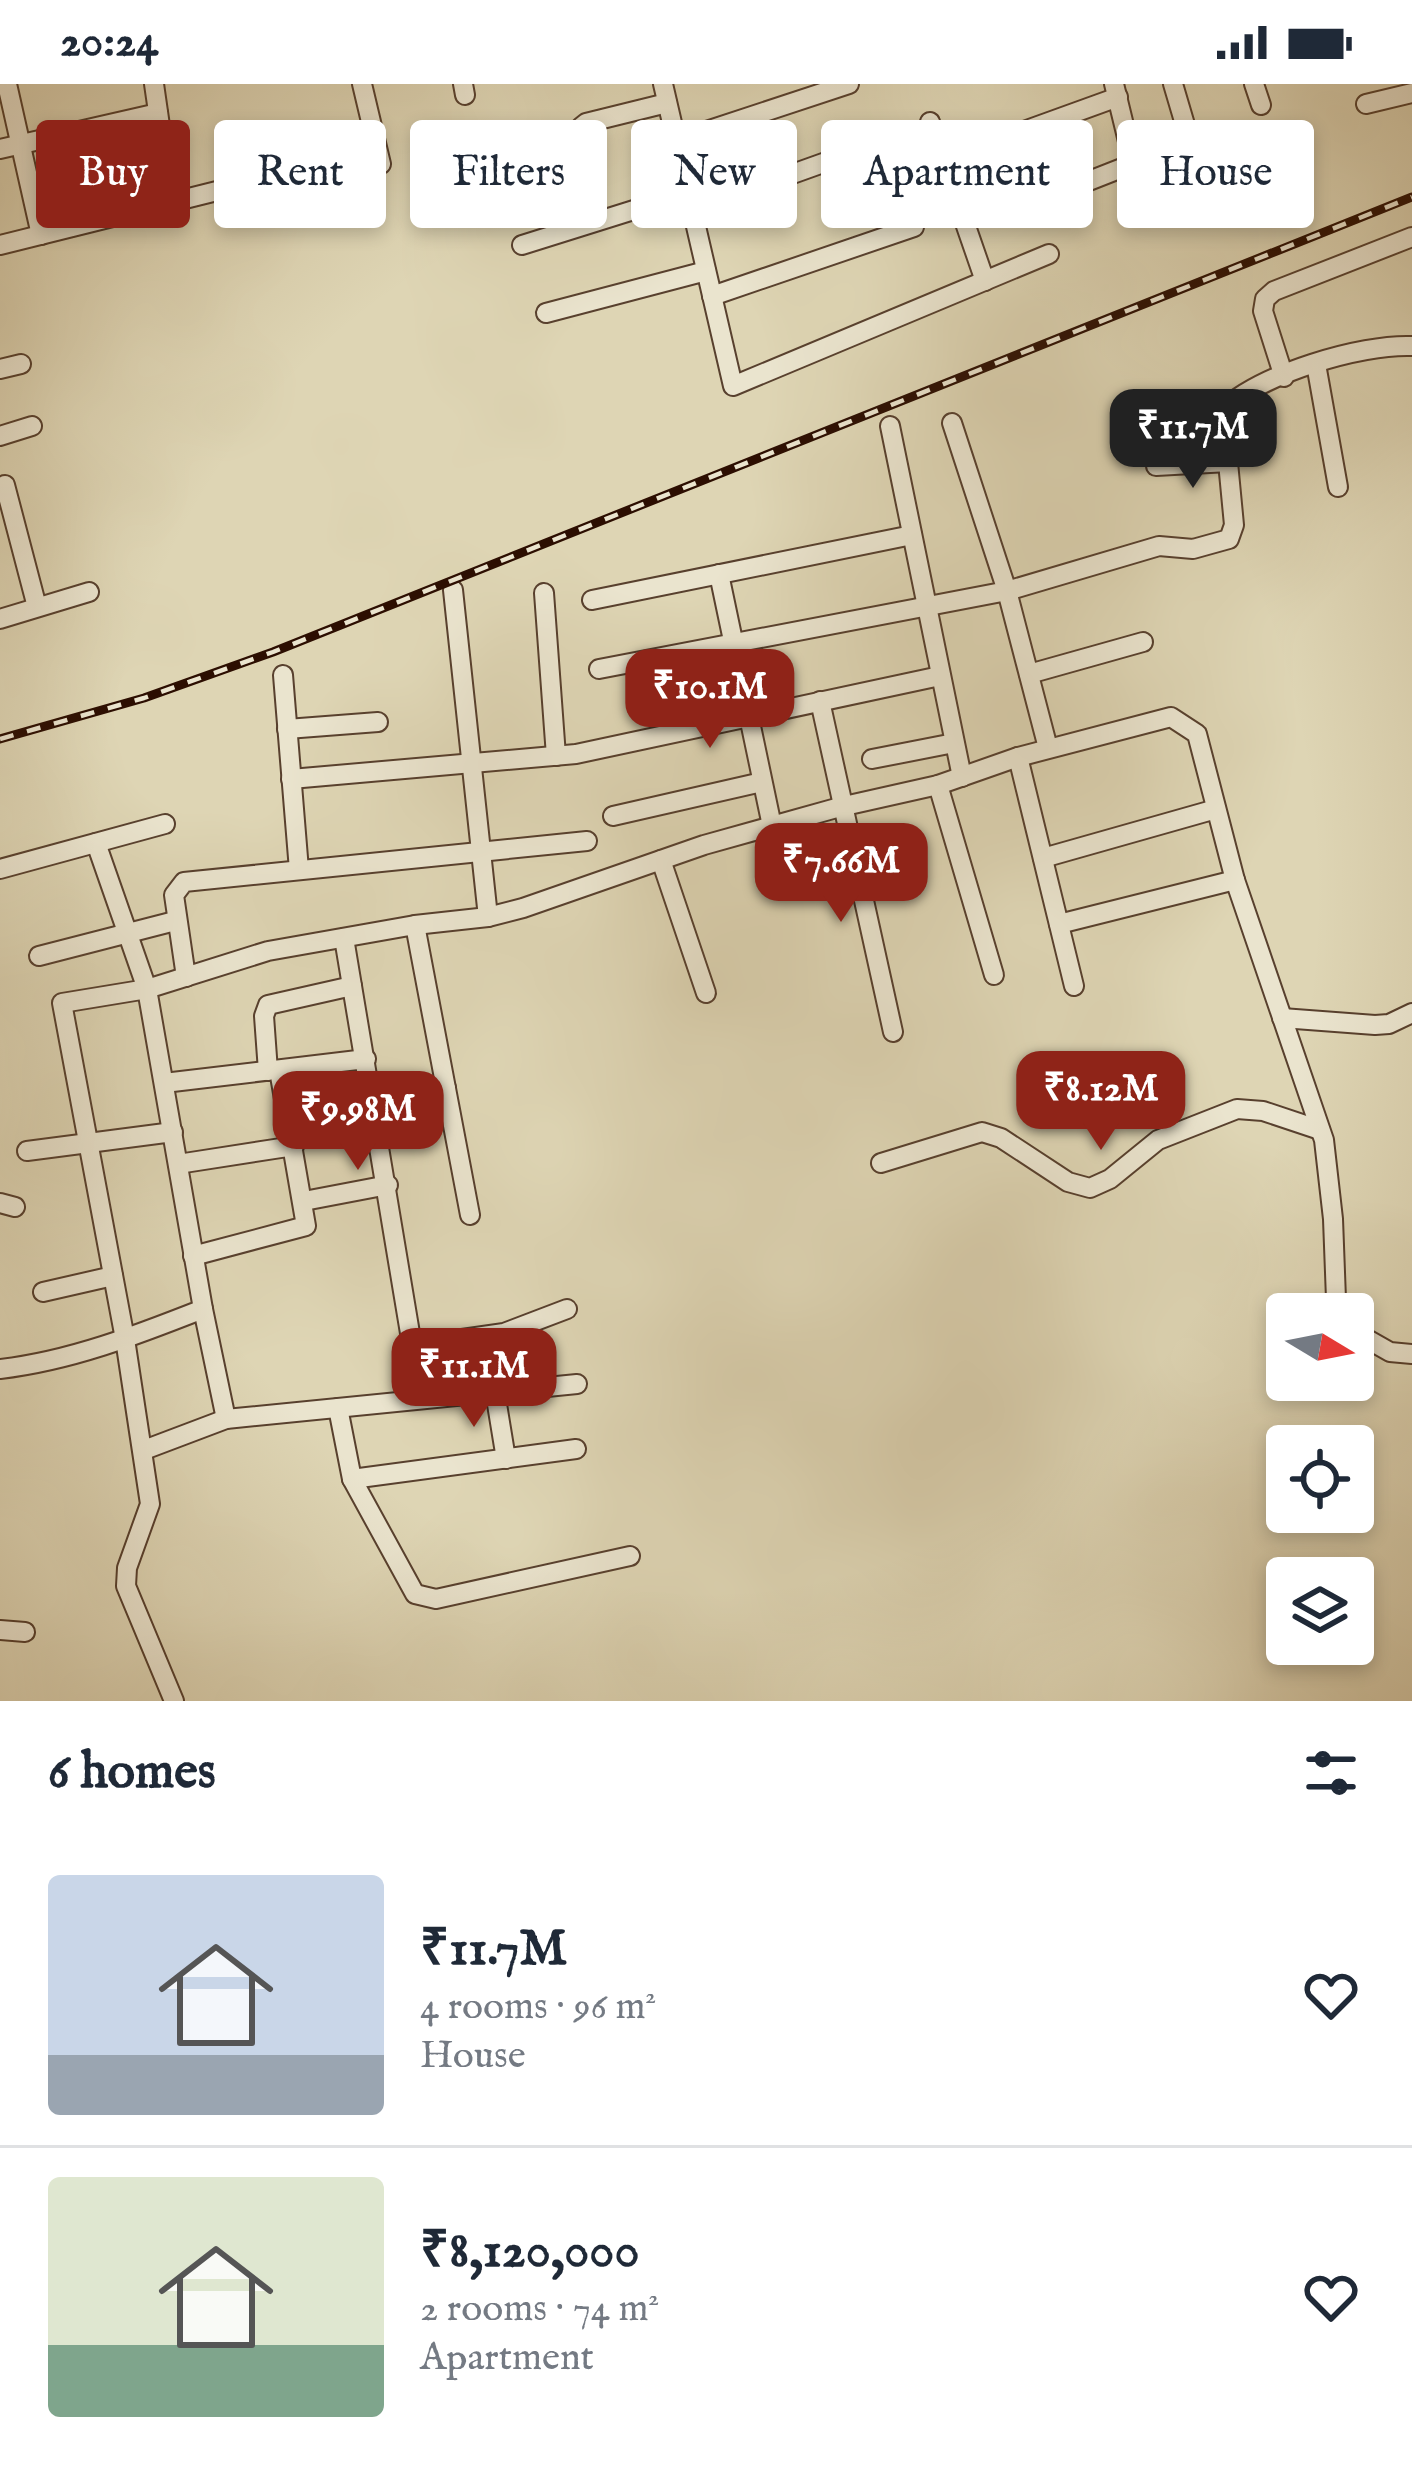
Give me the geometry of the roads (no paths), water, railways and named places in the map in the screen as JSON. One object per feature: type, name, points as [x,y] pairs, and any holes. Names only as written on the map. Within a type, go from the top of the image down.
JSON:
[{"type":"street","points":[[7,84],[41,235]]},
{"type":"street","points":[[154,84],[159,120]]},
{"type":"street","points":[[362,84],[371,120]]},
{"type":"street","points":[[739,120],[848,84]]},
{"type":"street","points":[[1173,84],[1183,120]]},
{"type":"street","points":[[1254,84],[1261,105]]},
{"type":"street","points":[[1044,120],[1116,91],[1131,154],[1127,166],[1093,179]]},
{"type":"street","points":[[594,120],[665,93]]},
{"type":"street","points":[[1366,104],[1412,93]]},
{"type":"street","points":[[0,149],[158,112]]},
{"type":"street","points":[[522,245],[631,217]]},
{"type":"street","points":[[0,245],[69,228]]},
{"type":"street","points":[[696,228],[733,386],[1048,254]]},
{"type":"street","points":[[712,296],[908,228]]},
{"type":"street","points":[[967,228],[985,281]]},
{"type":"street","points":[[1284,377],[1263,311],[1265,299],[1274,291],[1412,237]]},
{"type":"street","points":[[546,313],[706,271]]},
{"type":"street","points":[[599,669],[1007,591],[1159,546],[1192,550],[1229,539],[1234,525],[1223,410],[1238,396],[1316,364],[1371,349],[1412,346]]},
{"type":"street","points":[[0,369],[20,364]]},
{"type":"street","points":[[1316,364],[1338,488]]},
{"type":"street","points":[[952,423],[1007,591],[1048,748]]},
{"type":"street","points":[[0,436],[32,426]]},
{"type":"street","points":[[890,426],[962,777]]},
{"type":"street","points":[[1156,466],[1228,462]]},
{"type":"street","points":[[5,485],[37,608]]},
{"type":"street","points":[[592,600],[912,535]]},
{"type":"street","points":[[719,574],[772,826]]},
{"type":"street","points":[[453,590],[488,917]]},
{"type":"street","points":[[0,619],[89,592]]},
{"type":"street","points":[[544,593],[556,756]]},
{"type":"street","points":[[1029,674],[1143,642]]},
{"type":"street","points":[[283,675],[299,870]]},
{"type":"street","points":[[291,779],[556,756],[940,676]]},
{"type":"street","points":[[820,700],[893,1032]]},
{"type":"street","points":[[174,1701],[125,1586],[149,1510],[144,1450],[62,1003],[147,989],[268,951],[488,917],[772,826],[1171,717],[1196,734],[1235,880],[1321,1130],[1333,1219],[1336,1293]]},
{"type":"street","points":[[287,730],[378,722]]},
{"type":"street","points":[[872,759],[954,743]]},
{"type":"street","points":[[1018,757],[1074,986]]},
{"type":"street","points":[[613,816],[762,782]]},
{"type":"street","points":[[938,784],[994,975]]},
{"type":"street","points":[[1043,857],[1216,809]]},
{"type":"street","points":[[0,869],[165,824]]},
{"type":"street","points":[[186,977],[174,895],[184,882],[586,842]]},
{"type":"street","points":[[96,843],[147,989],[202,1309],[226,1419]]},
{"type":"street","points":[[661,860],[706,993]]},
{"type":"street","points":[[1059,924],[1235,880]]},
{"type":"street","points":[[39,956],[175,921]]},
{"type":"street","points":[[415,925],[470,1215]]},
{"type":"street","points":[[344,938],[421,1399]]},
{"type":"street","points":[[193,1256],[302,1229],[307,1218],[304,1201],[264,1016],[268,1005],[352,986]]},
{"type":"street","points":[[1282,1018],[1375,1025],[1412,1013]]},
{"type":"street","points":[[164,1083],[366,1059]]},
{"type":"street","points":[[373,1100],[446,1088]]},
{"type":"street","points":[[881,1163],[982,1132],[1000,1138],[1068,1182],[1090,1188],[1111,1180],[1158,1140],[1237,1108],[1263,1111],[1321,1130]]},
{"type":"street","points":[[27,1151],[173,1132]]},
{"type":"street","points":[[178,1164],[294,1146]]},
{"type":"street","points":[[304,1201],[388,1185]]},
{"type":"street","points":[[43,1292],[113,1276]]},
{"type":"street","points":[[0,1369],[34,1365],[125,1340],[202,1309]]},
{"type":"street","points":[[413,1346],[504,1333],[566,1309]]},
{"type":"street","points":[[1374,1343],[1390,1352],[1412,1354]]},
{"type":"street","points":[[144,1450],[226,1419],[577,1384]]},
{"type":"street","points":[[495,1392],[506,1459]]},
{"type":"street","points":[[338,1408],[352,1479],[407,1586],[424,1598],[630,1556]]},
{"type":"street","points":[[352,1479],[576,1449]]},
{"type":"street","points":[[0,1630],[25,1633]]},
{"type":"railway","points":[[0,739],[144,698],[273,652],[1412,197]]}]
